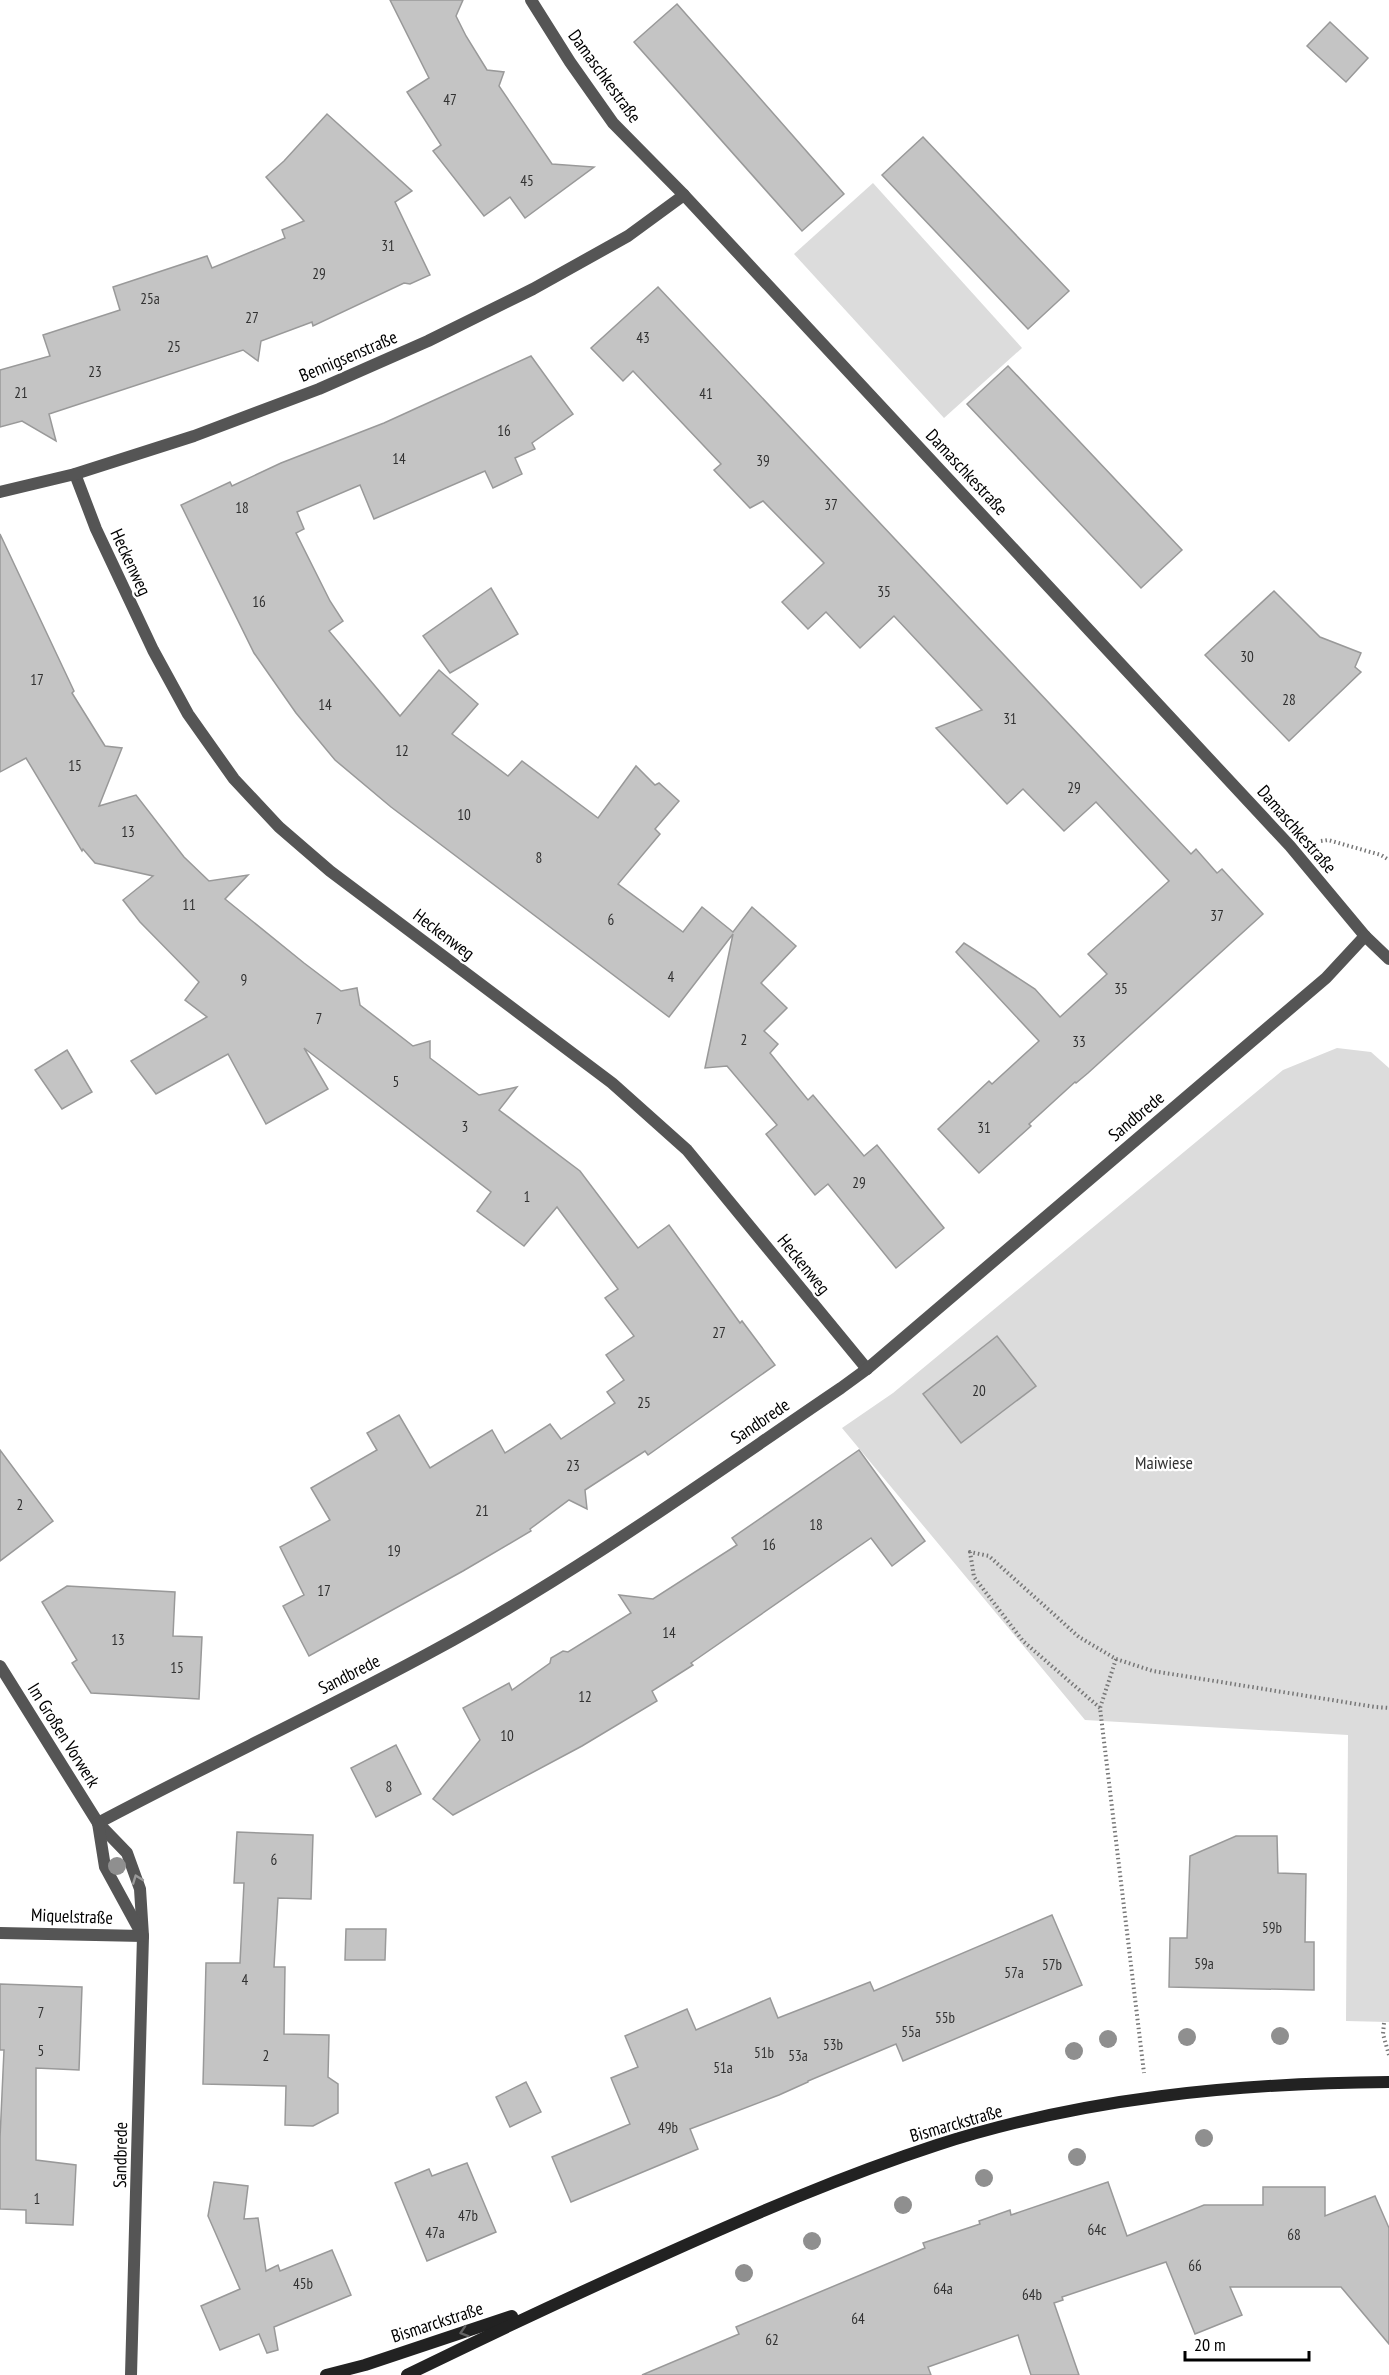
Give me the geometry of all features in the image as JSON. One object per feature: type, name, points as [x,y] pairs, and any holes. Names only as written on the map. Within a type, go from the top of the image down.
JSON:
[{"type":"main road","name":"Bismarckstraße","points":[[406,2375],[559,2301],[765,2209],[828,2183],[938,2145],[1035,2119],[1147,2097],[1268,2086],[1389,2082]]},
{"type":"main road","name":"Bismarckstraße","points":[[326,2375],[365,2365],[559,2301]]},
{"type":"street","name":"Damaschkestraße","points":[[531,0],[570,62],[613,123],[684,195],[1290,846],[1365,936],[1389,959]]},
{"type":"street","name":"Bennigsenstraße","points":[[0,492],[75,474],[194,436],[278,404],[428,341],[533,289],[628,236],[684,195]]},
{"type":"street","name":"Heckenweg","points":[[75,474],[96,529],[153,650],[188,714],[234,779],[279,827],[330,871],[612,1083],[687,1150],[867,1369]]},
{"type":"street","name":"Sandbrede","points":[[131,2375],[143,1936],[140,1888],[127,1852],[98,1824],[188,1775],[434,1650],[485,1621],[586,1561],[867,1369],[1326,978],[1365,936]]},
{"type":"street","name":"Im Großen Vorwerk","points":[[0,1666],[98,1824]]},
{"type":"street","points":[[98,1824],[105,1867],[143,1936]]},
{"type":"street","name":"Miquelstraße","points":[[0,1933],[143,1936]]},
{"type":"path","points":[[1290,846],[1328,840],[1380,855],[1389,860]]},
{"type":"path","points":[[1100,1708],[1023,1641],[974,1577],[970,1552],[989,1556],[1079,1637],[1116,1659],[1153,1671],[1375,1707],[1389,1707]]},
{"type":"path","points":[[1116,1659],[1100,1708],[1147,2097]]},
{"type":"path","points":[[1384,2024],[1383,2034],[1389,2055]]},
{"type":"green space","points":[[873,183],[1022,348],[944,418],[794,254]]},
{"type":"green space","name":"Maiwiese","points":[[1337,1048],[1371,1052],[1389,1068],[1389,2022],[1346,2021],[1348,1735],[1085,1720],[842,1428],[893,1393],[1283,1070]]},
{"type":"building","points":[[390,0],[463,0],[456,16],[466,36],[487,70],[504,72],[499,86],[552,164],[594,167],[525,218],[510,197],[484,216],[433,151],[441,145],[407,92],[429,78]]},
{"type":"building","points":[[677,4],[844,194],[802,231],[634,42]]},
{"type":"building","points":[[1330,22],[1368,58],[1346,82],[1307,46]]},
{"type":"building","points":[[327,114],[412,191],[395,202],[430,275],[410,284],[404,283],[313,326],[312,322],[261,341],[258,361],[243,350],[49,414],[56,441],[22,421],[0,427],[0,370],[50,356],[43,335],[120,310],[113,287],[207,256],[212,268],[285,238],[282,230],[304,221],[266,177],[284,161]]},
{"type":"building","points":[[923,137],[1069,291],[1028,329],[882,175]]},
{"type":"building","points":[[658,287],[1191,854],[1196,849],[1217,873],[1222,869],[1263,914],[1088,1073],[1075,1082],[979,1173],[938,1129],[989,1081],[992,1084],[1039,1041],[956,952],[964,943],[1035,989],[1060,1017],[1107,974],[1088,954],[1169,881],[1096,802],[1064,831],[1023,789],[1007,804],[936,728],[982,710],[894,616],[860,648],[826,612],[808,629],[782,602],[824,563],[763,501],[750,508],[714,470],[721,464],[633,371],[623,381],[591,348]]},
{"type":"building","points":[[531,356],[573,414],[532,443],[535,449],[515,458],[522,474],[493,488],[485,471],[374,519],[360,485],[297,512],[304,529],[296,533],[330,601],[343,621],[329,631],[400,716],[439,670],[478,704],[452,734],[508,776],[522,761],[598,818],[636,766],[655,785],[659,783],[679,801],[655,829],[660,834],[618,884],[683,932],[702,907],[733,932],[752,907],[796,946],[761,983],[787,1008],[764,1031],[778,1044],[770,1053],[808,1100],[813,1095],[864,1156],[877,1145],[944,1228],[896,1268],[828,1184],[815,1195],[766,1134],[777,1125],[727,1066],[705,1068],[733,934],[669,1017],[391,807],[335,760],[296,713],[254,653],[181,505],[230,482],[232,486],[281,463],[384,423]]},
{"type":"building","points":[[1008,366],[1182,550],[1141,588],[967,404]]},
{"type":"building","points":[[0,534],[74,691],[72,693],[105,746],[122,748],[99,806],[136,795],[184,857],[209,881],[248,875],[225,899],[304,963],[341,991],[357,988],[360,1005],[413,1046],[430,1041],[430,1058],[479,1095],[517,1087],[499,1110],[580,1171],[638,1248],[669,1225],[740,1323],[742,1321],[775,1365],[648,1455],[645,1451],[585,1490],[587,1509],[569,1500],[530,1529],[531,1531],[309,1656],[283,1606],[304,1595],[280,1547],[330,1520],[311,1488],[377,1450],[367,1433],[399,1415],[430,1468],[492,1430],[505,1453],[550,1424],[561,1439],[615,1403],[607,1392],[624,1380],[606,1355],[634,1336],[605,1298],[618,1289],[557,1207],[524,1246],[477,1211],[491,1192],[304,1048],[328,1089],[266,1124],[228,1054],[156,1094],[131,1061],[207,1017],[185,1000],[199,982],[140,922],[123,900],[153,876],[95,863],[83,849],[82,851],[26,758],[0,772]]},
{"type":"building","points":[[491,588],[518,634],[450,673],[423,636]]},
{"type":"building","points":[[1274,591],[1320,637],[1361,653],[1355,667],[1361,672],[1289,741],[1205,655]]},
{"type":"building","points":[[67,1050],[92,1092],[62,1109],[35,1070]]},
{"type":"building","points":[[997,1336],[1036,1386],[961,1443],[923,1394]]},
{"type":"building","points":[[0,1450],[53,1521],[0,1561]]},
{"type":"building","points":[[859,1450],[925,1541],[892,1566],[871,1538],[691,1663],[693,1665],[652,1691],[657,1701],[582,1746],[453,1815],[433,1799],[480,1740],[463,1708],[509,1683],[512,1690],[550,1663],[551,1658],[563,1651],[568,1652],[631,1613],[619,1595],[653,1599],[737,1545],[732,1538]]},
{"type":"building","points":[[67,1586],[175,1592],[173,1636],[202,1637],[199,1699],[91,1693],[72,1663],[77,1660],[42,1602]]},
{"type":"building","points":[[396,1745],[421,1794],[376,1817],[351,1768]]},
{"type":"building","points":[[237,1832],[313,1835],[311,1899],[278,1898],[274,1967],[285,1967],[284,2034],[329,2035],[328,2077],[338,2084],[338,2113],[313,2126],[285,2125],[286,2086],[203,2084],[206,1963],[240,1963],[244,1883],[234,1883]]},
{"type":"building","points":[[1236,1836],[1277,1836],[1278,1873],[1306,1874],[1305,1942],[1314,1942],[1314,1990],[1169,1987],[1170,1938],[1187,1938],[1190,1856]]},
{"type":"building","points":[[1052,1915],[1082,1985],[903,2061],[896,2044],[779,2095],[690,2129],[698,2149],[571,2202],[552,2157],[630,2124],[611,2078],[638,2067],[625,2036],[687,2009],[696,2030],[770,1998],[778,2018],[870,1982],[874,1991]]},
{"type":"building","points":[[346,1929],[386,1929],[385,1960],[345,1960]]},
{"type":"building","points":[[0,1984],[82,1987],[79,2070],[36,2068],[36,2160],[76,2165],[73,2225],[26,2223],[26,2210],[0,2209],[4,2050],[0,2050]]},
{"type":"building","points":[[526,2082],[541,2112],[510,2127],[496,2097]]},
{"type":"building","points":[[467,2163],[496,2232],[427,2261],[395,2183],[429,2169],[432,2176]]},
{"type":"building","points":[[214,2182],[248,2186],[244,2219],[258,2218],[266,2271],[278,2265],[280,2271],[332,2250],[351,2295],[274,2327],[278,2350],[267,2353],[259,2334],[220,2350],[201,2306],[240,2289],[208,2216]]},
{"type":"building","points":[[1108,2182],[1127,2236],[1204,2205],[1263,2205],[1263,2187],[1325,2187],[1325,2216],[1375,2196],[1389,2228],[1389,2344],[1341,2287],[1230,2287],[1242,2315],[1195,2334],[1166,2262],[1062,2297],[1063,2300],[1054,2303],[1079,2375],[1031,2375],[1018,2335],[928,2367],[931,2375],[642,2375],[739,2334],[736,2327],[925,2248],[923,2243],[980,2224],[979,2221],[1010,2210],[1011,2215]]}]
